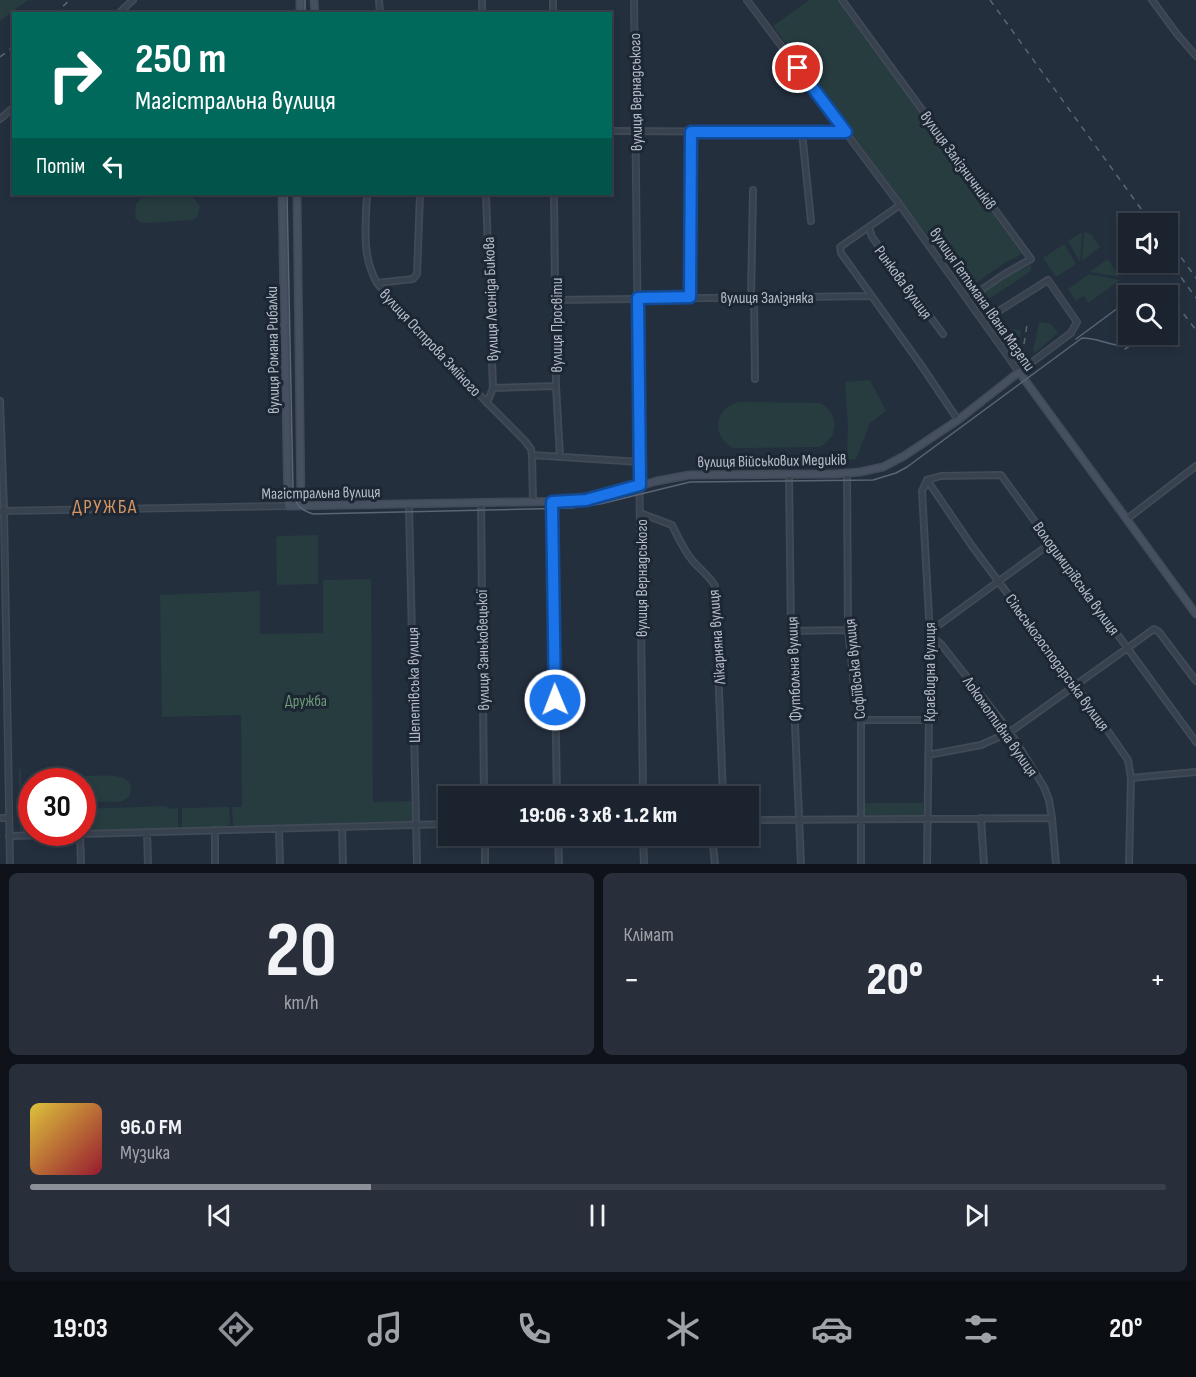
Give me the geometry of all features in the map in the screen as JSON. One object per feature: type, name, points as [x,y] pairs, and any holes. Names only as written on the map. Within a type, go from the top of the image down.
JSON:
[{"type":"main road","name":"вулиця Романа Рибалки","points":[[282,195],[288,506]]},
{"type":"main road","name":"вулиця Романа Рибалки","points":[[297,195],[301,506]]},
{"type":"main road","name":"вулиця Військових Медиків","points":[[640,485],[689,475],[847,473],[872,469],[895,462],[958,420],[1018,372]]},
{"type":"main road","name":"вулиця Гетьмана Івана Мазепи","points":[[1018,372],[1196,614]]},
{"type":"main road","name":"Магістральна вулиця","points":[[288,506],[586,500],[640,485]]},
{"type":"street","points":[[120,12],[133,0]]},
{"type":"street","name":"вулиця Вернадського","points":[[634,0],[643,786]]},
{"type":"street","name":"вулиця Гетьмана Івана Мазепи","points":[[747,0],[900,205],[1018,372]]},
{"type":"street","name":"вулиця Залізничників","points":[[842,0],[1031,259],[968,299]]},
{"type":"street","points":[[1152,0],[1196,56]]},
{"type":"street","points":[[0,119],[12,109]]},
{"type":"street","points":[[612,131],[846,132]]},
{"type":"street","points":[[690,297],[691,132]]},
{"type":"street","points":[[802,132],[811,221]]},
{"type":"street","points":[[753,190],[755,379]]},
{"type":"street","name":"вулиця Острова Зміїного","points":[[367,195],[365,250],[369,270],[377,283],[434,348],[525,441],[532,455]]},
{"type":"street","points":[[377,283],[412,279],[417,274],[420,195]]},
{"type":"street","name":"вулиця Леоніда Бикова","points":[[486,195],[493,388],[487,403]]},
{"type":"street","name":"вулиця Просвіти","points":[[554,195],[556,386],[560,457]]},
{"type":"street","points":[[900,205],[840,247],[840,250],[958,420]]},
{"type":"street","name":"Ринкова вулиця","points":[[869,228],[872,237],[943,334]]},
{"type":"street","points":[[983,321],[1048,280],[1077,322],[1071,333],[1018,372]]},
{"type":"street","name":"вулиця Залізняка","points":[[556,300],[871,296]]},
{"type":"street","points":[[493,388],[556,386]]},
{"type":"street","points":[[0,401],[10,864]]},
{"type":"street","points":[[533,502],[532,455],[640,462]]},
{"type":"street","points":[[1127,519],[1196,466]]},
{"type":"street","name":"Софіївська вулиця","points":[[847,473],[848,630],[855,694],[861,720],[861,864]]},
{"type":"street","name":"Футбольна вулиця","points":[[789,474],[791,631],[801,864]]},
{"type":"street","name":"Володимирівська вулиця","points":[[927,480],[941,476],[1001,475],[1196,742]]},
{"type":"street","name":"Сільськогосподарська вулиця","points":[[927,480],[972,546],[1076,685],[1128,760],[1131,778],[1129,864]]},
{"type":"street","name":"Краєвидна вулиця","points":[[927,480],[922,490],[930,635],[927,864]]},
{"type":"street","points":[[552,502],[557,786]]},
{"type":"street","name":"вулиця Заньковецької","points":[[481,503],[484,786]]},
{"type":"street","name":"Шепетівська вулиця","points":[[409,505],[417,864]]},
{"type":"street","name":"Магістральна вулиця","points":[[2,511],[288,506]]},
{"type":"street","name":"Лікарняна вулиця","points":[[640,513],[672,525],[692,560],[715,586],[723,786]]},
{"type":"street","points":[[930,635],[936,627],[1051,543]]},
{"type":"street","points":[[928,755],[981,745],[1010,732],[1154,629],[1196,681]]},
{"type":"street","points":[[791,631],[848,630]]},
{"type":"street","name":"Локомотивна вулиця","points":[[930,635],[942,644],[1010,732],[1044,787],[1052,818],[1056,864]]},
{"type":"street","points":[[861,720],[929,720]]},
{"type":"street","points":[[1131,778],[1196,772]]},
{"type":"street","points":[[0,819],[9,818]]},
{"type":"street","points":[[981,818],[984,864]]},
{"type":"street","points":[[759,820],[1052,818]]},
{"type":"street","points":[[96,834],[438,824]]},
{"type":"street","points":[[342,827],[343,864]]},
{"type":"street","points":[[279,829],[280,864]]},
{"type":"street","points":[[215,830],[215,864]]},
{"type":"street","points":[[147,832],[148,864]]},
{"type":"street","points":[[9,836],[18,836]]},
{"type":"street","points":[[80,846],[81,864]]},
{"type":"street","points":[[485,846],[485,864]]},
{"type":"street","points":[[558,846],[558,864]]},
{"type":"street","points":[[643,846],[644,864]]},
{"type":"street","points":[[713,846],[714,864]]},
{"type":"green space","points":[[0,0],[28,0],[0,21]]},
{"type":"green space","points":[[809,0],[838,0],[1022,254],[976,283],[960,280],[773,26]]},
{"type":"green space","points":[[188,196],[194,198],[200,207],[197,217],[193,220],[145,223],[135,218],[136,204],[141,198]]},
{"type":"green space","points":[[1082,232],[1080,262],[1068,241]]},
{"type":"green space","points":[[1084,232],[1091,234],[1100,247],[1082,261]]},
{"type":"green space","points":[[1064,244],[1076,264],[1056,277],[1043,258]]},
{"type":"green space","points":[[1108,259],[1119,277],[1090,272]]},
{"type":"green space","points":[[1031,265],[1031,271],[980,305],[978,297],[990,287]]},
{"type":"green space","points":[[1089,274],[1120,280],[1088,303],[1084,296],[1076,301],[1068,289]]},
{"type":"green space","points":[[1039,322],[1051,324],[1058,333],[1035,353],[1033,351]]},
{"type":"green space","points":[[1013,329],[1021,330],[1019,342],[1013,347],[1004,336]]},
{"type":"green space","points":[[870,380],[886,411],[870,423],[856,459],[847,460],[848,425],[845,382]]},
{"type":"green space","points":[[741,402],[820,403],[827,408],[834,419],[834,432],[820,447],[733,448],[721,436],[719,422],[726,409],[732,404]]},
{"type":"green space","points":[[318,535],[318,584],[277,585],[276,538]]},
{"type":"green space","name":"Дружба","points":[[371,579],[373,802],[413,801],[414,818],[412,821],[236,827],[233,825],[232,807],[242,807],[241,715],[162,717],[160,595],[260,591],[260,634],[323,633],[323,580]]},
{"type":"green space","points":[[96,776],[118,776],[129,782],[131,788],[129,797],[120,802],[96,801]]},
{"type":"green space","points":[[863,803],[923,803],[923,815],[863,815]]},
{"type":"green space","points":[[166,806],[169,809],[178,808],[178,829],[96,831],[96,809]]},
{"type":"green space","points":[[229,807],[230,824],[227,827],[184,829],[182,827],[182,808]]},
{"type":"tram line","points":[[305,0],[305,12]]},
{"type":"tram line","points":[[287,195],[293,491],[299,506],[313,514],[571,508],[600,504],[690,482],[873,480],[907,467],[1082,338],[1119,346],[1132,346]]},
{"type":"tram line","points":[[1076,339],[1118,308]]},
{"type":"tram line","points":[[1125,349],[1131,345]]},
{"type":"railway","points":[[56,12],[70,0]]},
{"type":"railway","points":[[990,0],[1144,213]]},
{"type":"railway","points":[[0,57],[12,48]]},
{"type":"railway","points":[[1178,253],[1196,278]]},
{"type":"railway","points":[[1178,273],[1196,298]]},
{"type":"railway","points":[[1178,307],[1196,330]]},
{"type":"railway","points":[[1024,344],[1027,325]]},
{"type":"district","name":"ДРУЖБА","points":[[105,506]]},
{"type":"route","points":[[555,700],[552,502],[586,500],[640,485],[638,298],[690,297],[691,132],[846,132],[798,68]]}]
